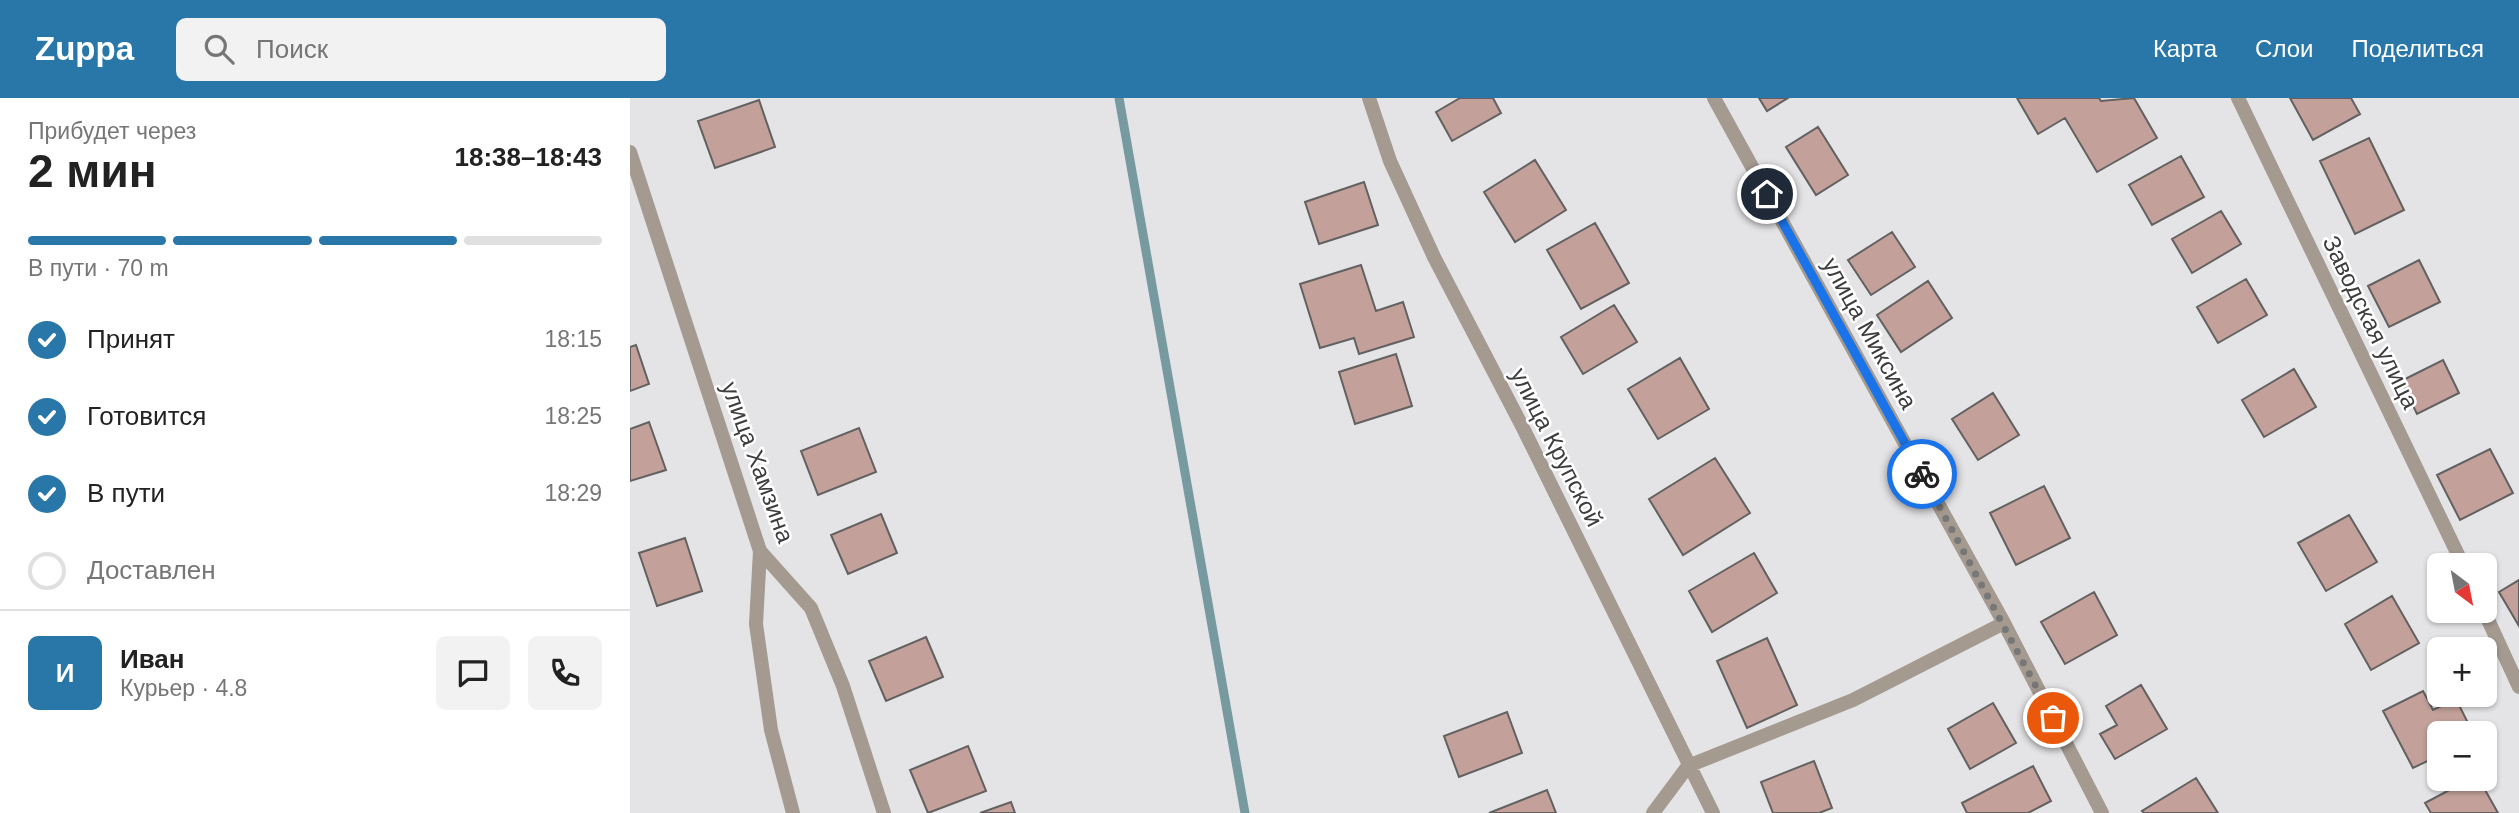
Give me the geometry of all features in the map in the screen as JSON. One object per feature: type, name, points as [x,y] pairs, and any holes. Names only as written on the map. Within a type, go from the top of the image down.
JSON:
[{"type":"street","name":"улица Крупской","points":[[1368,98],[1390,160],[1434,257],[1522,425],[1713,813]]},
{"type":"street","name":"улица Миксина","points":[[1714,98],[2004,623],[2102,813]]},
{"type":"street","name":"Заводская улица","points":[[2238,98],[2457,553]]},
{"type":"street","name":"улица Хамзина","points":[[630,152],[760,551],[811,608],[843,686],[884,813]]},
{"type":"street","points":[[760,551],[756,624],[771,730],[793,813]]},
{"type":"street","points":[[1653,813],[1688,766],[1853,700],[2004,623]]},
{"type":"street","points":[[2490,623],[2519,687]]},
{"type":"building","points":[[1460,98],[1493,98],[1501,113],[1452,141],[1436,112]]},
{"type":"building","points":[[1759,98],[1788,98],[1767,111]]},
{"type":"building","points":[[2017,98],[2099,98],[2101,101],[2134,98],[2157,138],[2097,172],[2065,118],[2038,134]]},
{"type":"building","points":[[2290,98],[2351,98],[2360,114],[2313,140]]},
{"type":"building","points":[[759,100],[775,147],[715,168],[698,121]]},
{"type":"building","points":[[1818,127],[1848,175],[1816,195],[1786,147]]},
{"type":"building","points":[[2369,138],[2404,210],[2355,234],[2320,161]]},
{"type":"building","points":[[2181,156],[2204,197],[2152,225],[2129,185]]},
{"type":"building","points":[[1535,160],[1566,210],[1515,242],[1484,192]]},
{"type":"building","points":[[1364,182],[1378,225],[1319,244],[1305,202]]},
{"type":"building","points":[[2221,211],[2241,244],[2192,273],[2172,239]]},
{"type":"building","points":[[1595,223],[1629,283],[1581,309],[1547,250]]},
{"type":"building","points":[[1892,232],[1915,267],[1871,295],[1848,260]]},
{"type":"building","points":[[2419,260],[2440,302],[2389,327],[2368,286]]},
{"type":"building","points":[[1361,265],[1376,311],[1403,302],[1414,337],[1359,354],[1354,338],[1320,348],[1300,284]]},
{"type":"building","points":[[2246,279],[2267,315],[2218,343],[2197,307]]},
{"type":"building","points":[[1928,281],[1952,318],[1901,352],[1877,315]]},
{"type":"building","points":[[1614,305],[1637,342],[1583,374],[1561,337]]},
{"type":"building","points":[[636,345],[649,384],[630,391],[630,347]]},
{"type":"building","points":[[1396,354],[1412,406],[1355,424],[1339,372]]},
{"type":"building","points":[[1680,358],[1709,409],[1658,439],[1628,389]]},
{"type":"building","points":[[2443,360],[2459,393],[2417,414],[2401,381]]},
{"type":"building","points":[[2294,369],[2316,407],[2264,437],[2242,400]]},
{"type":"building","points":[[1993,393],[2019,435],[1978,460],[1952,419]]},
{"type":"building","points":[[649,422],[666,470],[630,481],[630,429]]},
{"type":"building","points":[[859,428],[876,472],[818,495],[801,451]]},
{"type":"building","points":[[2490,449],[2513,493],[2460,520],[2437,475]]},
{"type":"building","points":[[1715,458],[1750,513],[1683,555],[1649,499]]},
{"type":"building","points":[[2044,486],[2070,538],[2016,565],[1990,513]]},
{"type":"building","points":[[881,514],[897,553],[848,574],[831,535]]},
{"type":"building","points":[[2349,515],[2377,562],[2326,591],[2298,543]]},
{"type":"building","points":[[685,538],[702,591],[657,606],[639,553]]},
{"type":"building","points":[[1754,553],[1777,593],[1712,632],[1689,591]]},
{"type":"building","points":[[2519,580],[2519,626],[2499,592]]},
{"type":"building","points":[[2094,592],[2117,635],[2065,664],[2041,622]]},
{"type":"building","points":[[2392,596],[2419,643],[2371,670],[2345,624]]},
{"type":"building","points":[[926,637],[943,677],[886,701],[869,661]]},
{"type":"building","points":[[1767,638],[1797,705],[1747,728],[1717,661]]},
{"type":"building","points":[[2141,685],[2167,729],[2115,759],[2100,734],[2117,725],[2106,706]]},
{"type":"building","points":[[2423,691],[2427,707],[2433,710],[2439,707],[2460,707],[2467,721],[2427,721],[2427,761],[2413,768],[2383,711]]},
{"type":"building","points":[[1993,703],[2016,743],[1970,769],[1948,729]]},
{"type":"building","points":[[1507,712],[1522,753],[1459,777],[1444,736]]},
{"type":"building","points":[[968,746],[986,791],[928,813],[910,770]]},
{"type":"building","points":[[1814,761],[1832,808],[1819,813],[1773,813],[1761,782]]},
{"type":"building","points":[[2033,766],[2051,801],[2028,813],[1967,813],[1962,803]]},
{"type":"building","points":[[2196,778],[2218,813],[2142,811]]},
{"type":"building","points":[[1547,790],[1556,813],[1489,813]]},
{"type":"building","points":[[2448,791],[2486,791],[2498,813],[2431,813],[2425,803]]},
{"type":"building","points":[[1011,802],[1015,813],[980,813]]},
{"type":"waterway","points":[[1119,98],[1245,813]]},
{"type":"way so far","points":[[1922,474],[2053,718]]},
{"type":"route","points":[[1767,194],[1922,474]]}]
